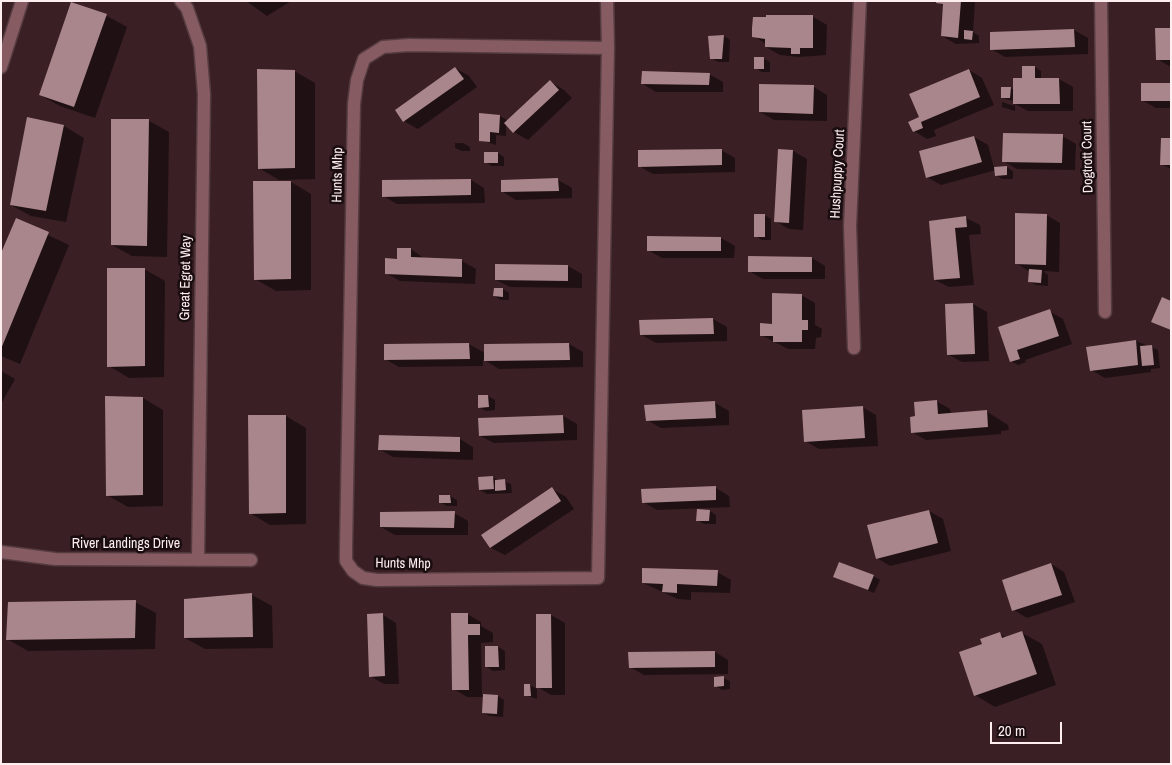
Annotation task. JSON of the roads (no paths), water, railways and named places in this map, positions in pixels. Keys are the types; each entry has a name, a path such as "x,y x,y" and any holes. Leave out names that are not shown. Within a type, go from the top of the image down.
{"street":[{"path":"1,67 22,1"},
{"name":"Great Egret Way","path":"182,1 187,8 200,46 204,94 198,560"},
{"name":"Hunts Mhp","path":"607,1 608,48 598,578 378,580 363,578 353,572 346,562 346,548 354,104 356,80 364,58 383,47 409,45 608,48"},
{"name":"Hushpuppy Court","path":"854,348 850,226 860,1"},
{"name":"Dogtrott Court","path":"1101,1 1105,312"},
{"name":"River Landings Drive","path":"1,552 55,559 251,560"}]}
